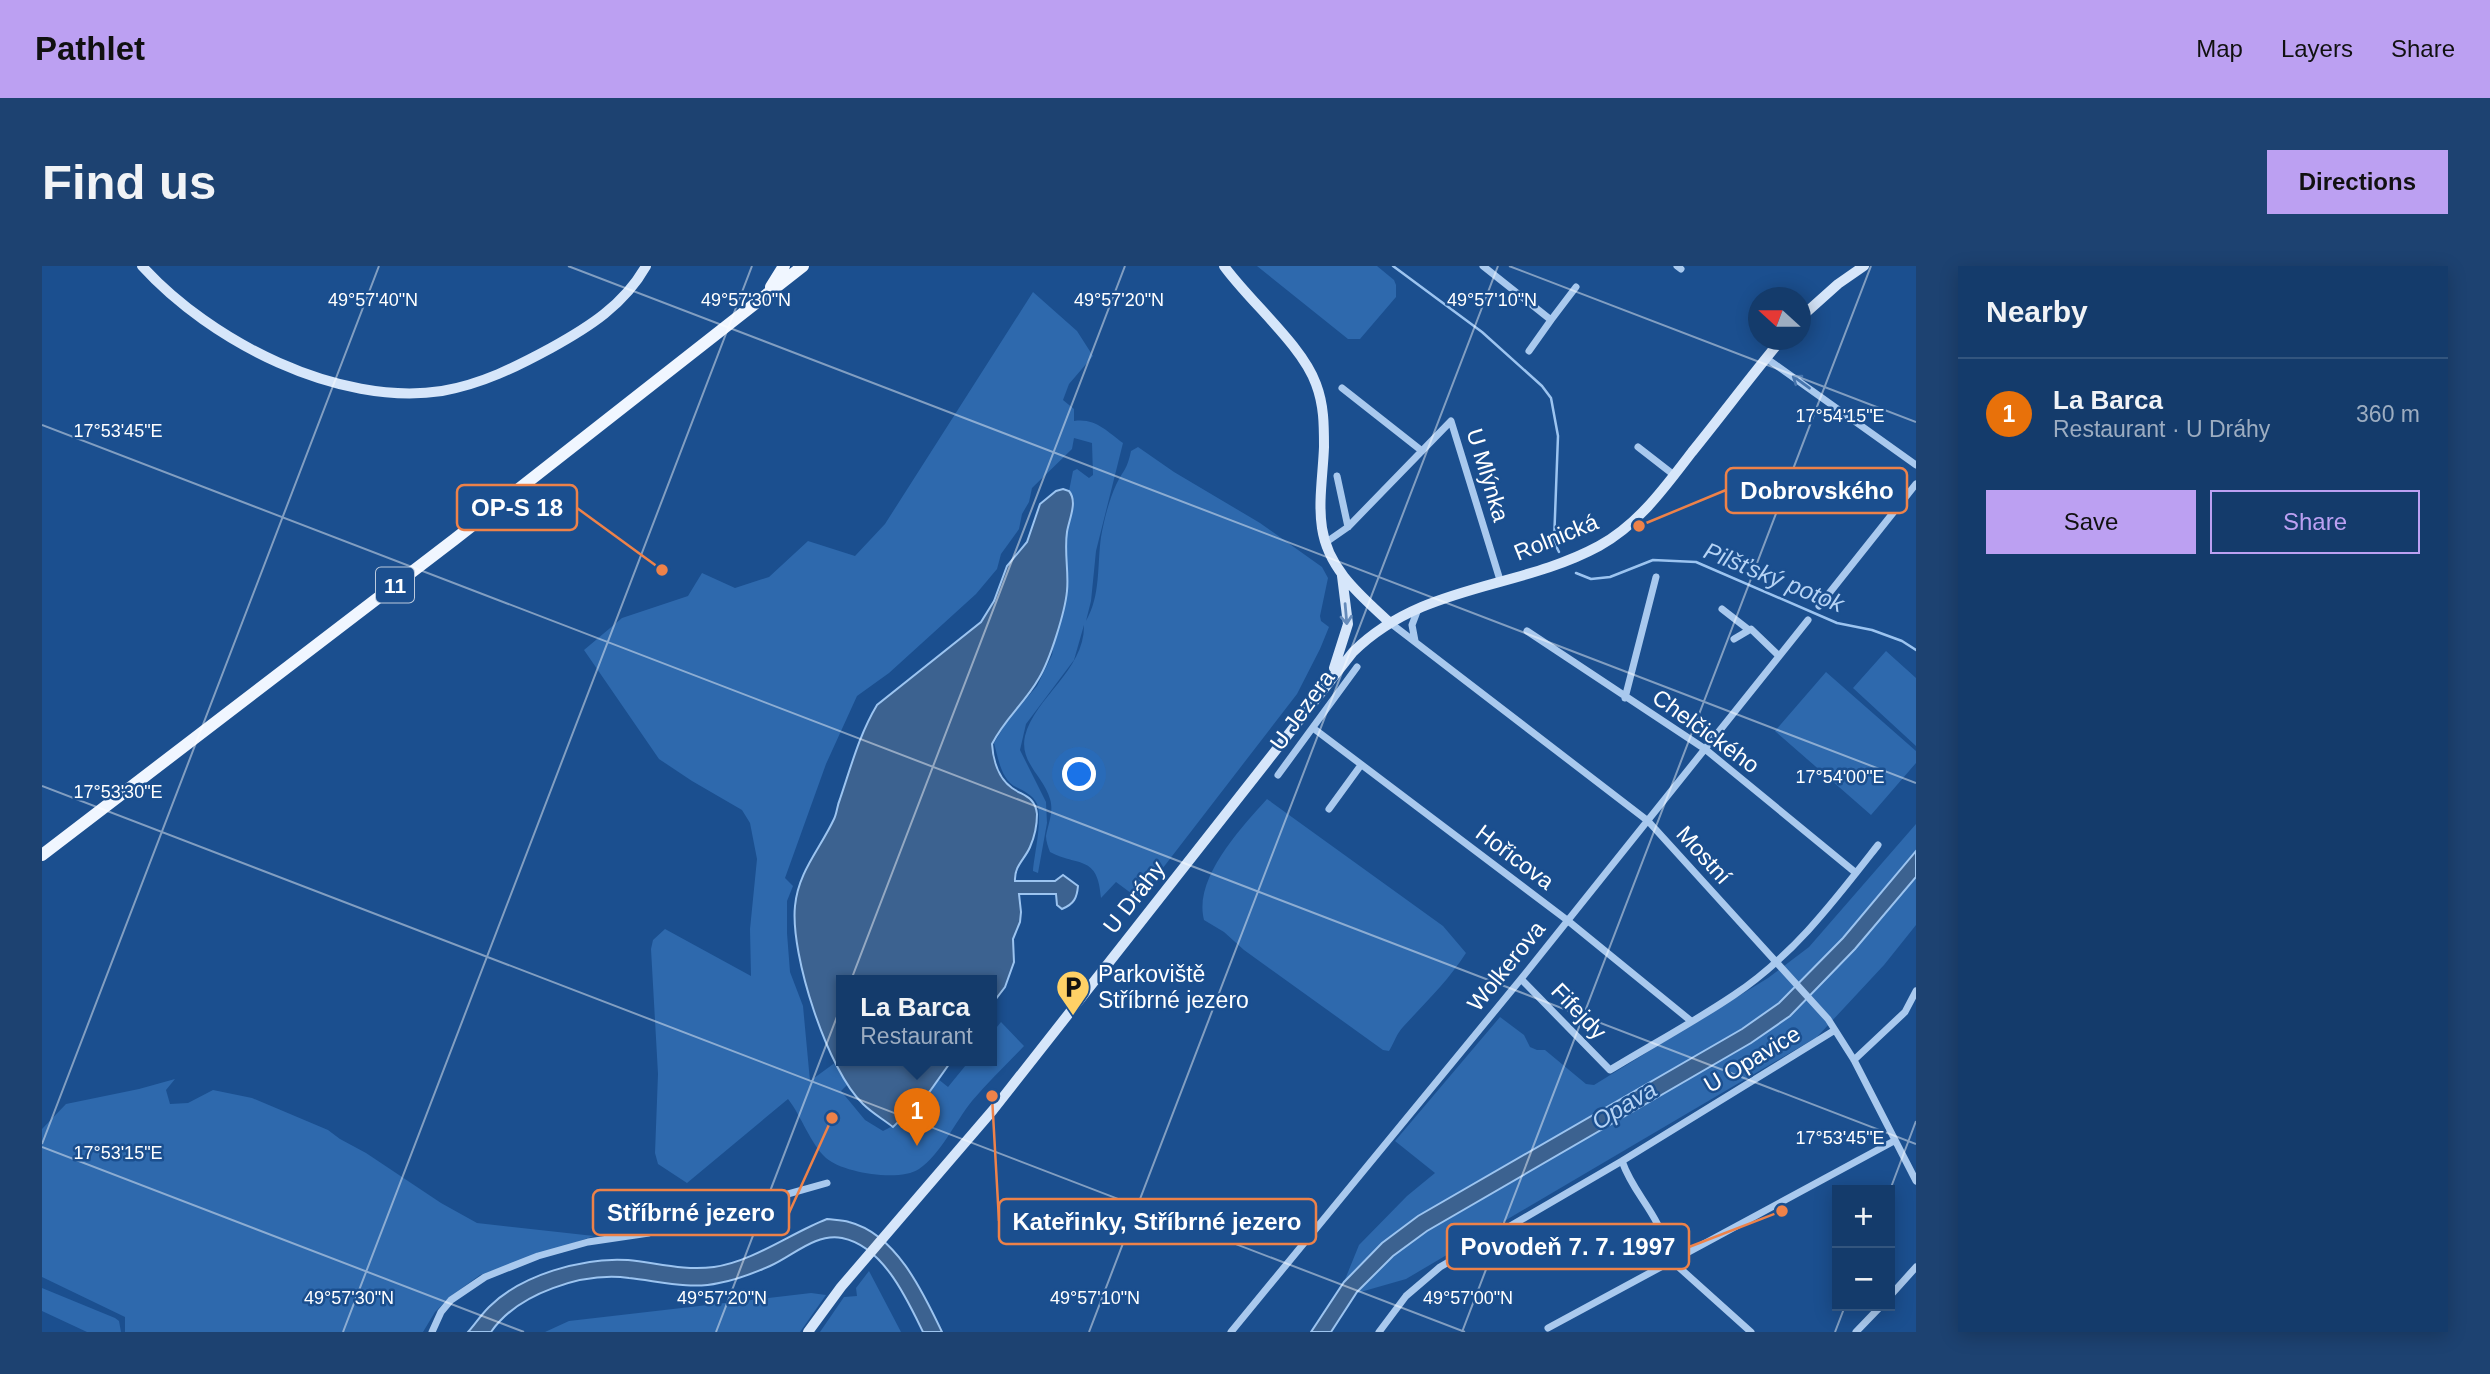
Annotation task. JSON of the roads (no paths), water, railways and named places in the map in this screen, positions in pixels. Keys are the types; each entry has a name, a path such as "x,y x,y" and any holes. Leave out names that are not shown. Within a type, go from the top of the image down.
{"main road":[{"path":"746,313 764,296 784,266"},
{"name":"11","path":"42,855 444,548 803,266"}],"street":[{"path":"142,266 166,291 199,318 269,358 359,388 396,393 440,391 463,386 500,374 527,361 602,317 623,299 646,266"},
{"name":"U Dráhy","path":"808,1332 841,1287 993,1110 1329,680 1366,639 1389,622 1342,576 1325,544 1321,509 1324,420 1315,381 1297,352 1224,266"},
{"path":"1483,266 1551,320"},
{"path":"1811,309 1838,284 1864,266"},
{"path":"1529,351 1576,287"},
{"name":"Rolnická","path":"1389,622 1444,596 1563,562 1602,544 1638,518 1773,350"},
{"path":"1766,358 1916,465"},
{"path":"1325,544 1348,527 1422,451 1342,388"},
{"name":"U Mlýnka","path":"1422,451 1451,421 1500,580"},
{"path":"1638,447 1674,475"},
{"path":"1337,476 1348,527"},
{"path":"1819,606 1916,484"},
{"name":"U Dráhy","path":"1329,680 1348,624 1342,576"},
{"path":"1625,698 1656,577"},
{"path":"1415,642 1412,625 1419,606"},
{"path":"1722,609 1751,629 1779,656"},
{"name":"Wolkerova","path":"1231,1332 1521,979 1808,620"},
{"name":"Mostní","path":"1389,622 1648,821 1828,1019 1854,1060 1916,1181"},
{"path":"1734,639 1749,630"},
{"name":"Chelčického","path":"1527,631 1705,749 1856,873"},
{"name":"U Jezera","path":"1278,775 1357,667"},
{"name":"Hořicova","path":"1313,728 1567,920 1691,1021"},
{"path":"1329,809 1361,765"},
{"path":"1691,1021 1735,995 1776,962 1820,919 1878,845"},
{"name":"Fifejdy","path":"1521,979 1610,1069 1691,1021"},
{"path":"1854,1060 1905,1012 1916,991"},
{"name":"U Opavice","path":"1379,1332 1406,1296 1440,1267 1622,1161 1835,1030"},
{"path":"1548,1328 1894,1141"},
{"path":"1622,1161 1634,1190 1658,1225 1665,1250 1673,1262 1751,1332"},
{"path":"432,1332 441,1312 451,1300 485,1278 538,1256 588,1242 649,1233 827,1183"},
{"path":"1895,1291 1916,1268"},
{"path":"1856,1332 1876,1311"}],"water":[{"path":"1056,491 1069,491 1073,500 1066,539 1066,600 1048,660 1039,678 992,744 995,762 1003,779 1028,797 1036,808 1033,839 1018,867 1015,881 1055,881 1063,875 1078,886 1077,894 1072,903 1062,909 1057,905 1056,894 1019,894 1021,912 1013,939 1014,962 1005,987 997,997 997,975 836,975 836,1064 814,1011 799,953 795,906 800,882 835,817 860,739 877,705 981,622 994,601 1007,566 1027,542 1040,504"},
{"name":"Opava","path":"1916,851 1916,877 1855,949 1790,1016 1751,1043 1427,1231 1393,1256 1357,1292 1331,1332 1311,1332 1344,1282 1382,1243 1418,1216 1742,1029 1779,1003 1843,938"},
{"path":"837,1066 948,1066 930,1091 893,1127 866,1107"},
{"path":"827,1219 846,1221 881,1239 917,1283 942,1332 923,1332 892,1276 870,1251 857,1243 832,1237 804,1246 779,1262 751,1274 708,1285 611,1277 572,1282 534,1296 517,1306 491,1332 468,1332 502,1296 535,1277 554,1270 610,1260 681,1267 714,1267 743,1259"}],"waterway":[{"name":"Pilšťský potok","path":"1393,266 1482,332 1542,386 1551,398 1558,436 1554,542 1559,552"},
{"name":"Pilšťský potok","path":"1576,573 1591,579 1610,577 1653,560 1696,562 1837,623 1872,630 1902,641 1916,650"}],"place":[{"name":"Dobrovského","path":"1639,526"},
{"name":"OP-S 18","path":"662,570"},
{"name":"Parkoviště Stříbrné jezero","path":"1073,1017"},
{"name":"Kateřinky, Stříbrné jezero","path":"992,1096"},
{"name":"Stříbrné jezero","path":"832,1118"},
{"name":"La Barca","path":"917,1146"},
{"name":"Povodeň 7. 7. 1997","path":"1782,1211"}]}
